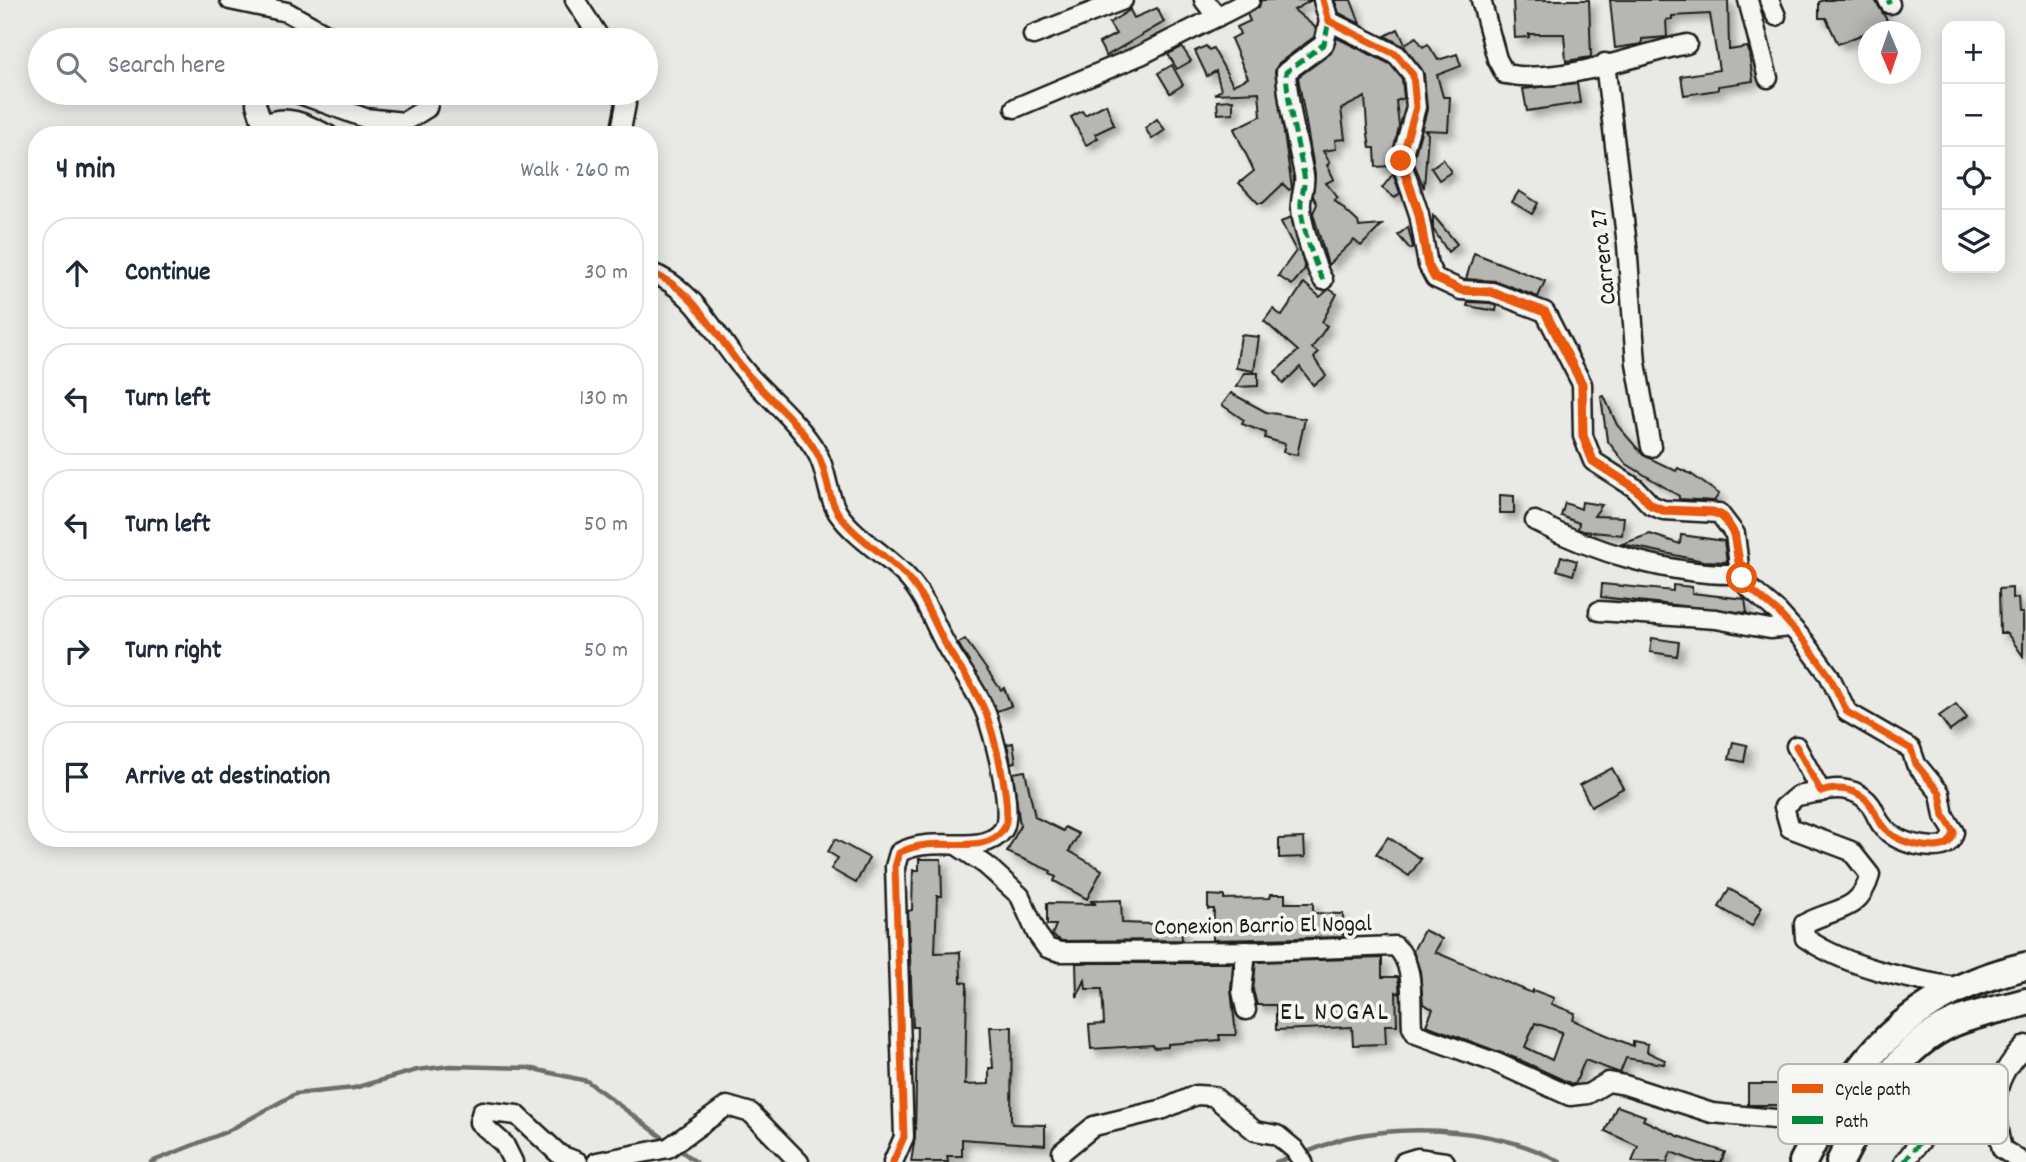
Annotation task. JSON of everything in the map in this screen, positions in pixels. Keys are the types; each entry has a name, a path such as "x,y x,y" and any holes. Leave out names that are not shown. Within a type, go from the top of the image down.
{"highway":[{"path":"1862,1064 1877,1047 1910,1018 1960,988 2026,966"},
{"path":"1897,1064 1913,1047 1955,1022 2026,1002"},
{"path":"1803,1162 1813,1144"},
{"path":"1840,1162 1850,1144"}],"street":[{"path":"230,0 287,12 316,28"},
{"path":"575,0 593,28"},
{"path":"1033,35 1123,0"},
{"path":"1204,0 1217,17"},
{"path":"1015,108 1142,55 1250,0"},
{"path":"1323,0 1329,21 1324,44 1286,72 1294,137 1304,177 1301,207 1311,243 1313,263 1323,280"},
{"path":"1482,0 1497,59 1505,74 1534,77 1567,73 1687,44"},
{"path":"1748,0 1768,78"},
{"path":"1329,21 1397,55 1413,75 1416,107 1401,155 1401,167 1419,214 1428,265 1435,278 1461,290 1492,292 1545,312 1582,384 1583,436 1593,461 1635,488 1651,505 1663,510 1713,512 1724,517 1736,541 1740,574 1747,586 1791,627 1829,675 1847,712 1911,749 1916,764 1940,793 1944,816 1954,832 1952,840 1946,846 1903,843 1881,824 1874,808 1861,795 1833,787 1797,796 1784,807 1790,828 1851,851 1870,875 1865,894 1848,907 1804,924 1805,938 1825,951 1913,980 1960,988"},
{"name":"Carrera 27","path":"1605,63 1627,245 1636,363 1651,447"},
{"path":"256,105 263,126"},
{"path":"330,105 365,118 404,121 428,105"},
{"path":"622,126 626,105"},
{"path":"266,126 269,121 301,121 311,126"},
{"path":"658,276 675,284 722,338 749,376 783,409 817,452 828,493 839,513 921,594 948,649 971,683 986,716 1008,808 1004,828 990,841 958,846 932,842 914,844 899,853 895,867 904,1137 893,1162"},
{"path":"1535,521 1572,540 1617,555 1677,567 1740,574"},
{"path":"1600,611 1716,619 1770,629 1791,627"},
{"path":"1796,746 1821,792"},
{"name":"Conexion Barrio El Nogal","path":"958,846 986,865 1020,896 1037,934 1047,948 1080,953 1395,946 1404,954 1408,967 1412,1027 1416,1034 1497,1063 1570,1096 1588,1094 1608,1082 1712,1113 1778,1119"},
{"path":"1246,951 1242,991 1246,1010"},
{"path":"2008,1066 2026,1045"},
{"path":"1062,1152 1094,1126 1164,1109 1196,1095 1213,1096 1255,1131 1277,1135 1294,1149 1303,1162"},
{"path":"597,1162 609,1162 668,1148 727,1106 751,1113 799,1162"},
{"path":"513,1162 504,1144 479,1122 482,1111 517,1115 560,1155 578,1162"},
{"path":"1904,1162 1919,1144"},
{"path":"2001,1144 2002,1149 2022,1162"},
{"path":"1404,1162 1417,1158 1445,1162"}],"building":[{"path":"1261,0 1312,0 1294,10 1316,28 1314,37 1279,63 1275,72 1292,188 1289,190 1283,184 1263,203 1258,203 1239,183 1254,171 1234,129 1261,116 1259,92 1214,94 1221,90 1216,71 1207,76 1195,51 1206,46 1209,50 1213,48 1233,85 1248,78 1231,39 1240,34 1237,27 1250,21 1247,14 1259,7"},
{"path":"1335,0 1351,0 1360,24 1339,13"},
{"path":"1513,0 1589,0 1591,57 1566,61 1564,34 1529,34 1529,37 1515,38"},
{"path":"1610,0 1728,0 1729,50 1748,47 1753,81 1684,95 1681,76 1719,70 1710,14 1672,16 1672,19 1666,20 1667,37 1642,39 1642,44 1615,48"},
{"path":"1875,0 1887,21 1858,21 1858,36 1838,44 1826,18 1819,18 1819,2"},
{"path":"1157,8 1164,22 1106,56 1099,43 1116,34 1109,23 1130,10 1134,18"},
{"path":"1398,29 1405,44 1416,37 1423,47 1428,44 1438,60 1457,54 1461,66 1437,75 1443,97 1450,97 1448,131 1425,130 1428,134 1424,188 1413,161 1427,110 1424,74 1405,47 1385,36"},
{"path":"1337,38 1390,64 1402,79 1404,98 1396,101 1399,126 1391,166 1376,167 1375,148 1370,148 1365,97 1341,109 1345,139 1335,140 1336,149 1323,151 1330,163 1327,165 1334,179 1326,183 1338,198 1334,200 1358,222 1359,227 1382,225 1361,246 1354,240 1328,265 1313,213 1317,204 1313,196 1315,174 1298,77 1331,53"},
{"path":"1182,47 1191,61 1177,69 1168,54"},
{"path":"1172,65 1183,85 1170,93 1158,73"},
{"path":"1577,83 1580,103 1527,111 1523,89"},
{"path":"1233,100 1233,113 1218,114 1217,101"},
{"path":"1106,104 1114,125 1095,134 1098,138 1086,145 1071,117 1082,111 1085,115"},
{"path":"1157,119 1165,130 1152,139 1145,128"},
{"path":"1443,159 1451,172 1439,180 1431,168"},
{"path":"1393,174 1400,193 1395,198 1382,188"},
{"path":"1519,191 1538,203 1532,214 1512,202"},
{"path":"1433,215 1457,244 1448,252 1433,229"},
{"path":"1291,217 1305,269 1292,285 1278,276 1296,251 1281,222"},
{"path":"1408,227 1413,247 1410,249 1398,235"},
{"path":"1474,253 1545,281 1538,297 1496,281 1466,279"},
{"path":"1304,283 1320,297 1329,289 1337,294 1322,322 1327,326 1312,348 1318,353 1314,358 1326,376 1313,385 1300,367 1283,384 1275,372 1298,351 1264,321 1273,309 1282,316"},
{"path":"1468,302 1490,303 1497,306 1496,311 1467,306"},
{"path":"1241,335 1259,337 1254,371 1236,368"},
{"path":"1245,373 1258,373 1258,386 1236,387"},
{"path":"1231,393 1266,412 1305,419 1297,455 1283,452 1285,444 1265,438 1266,433 1242,424 1244,420 1222,405"},
{"path":"1604,396 1617,425 1643,455 1676,471 1678,468 1691,474 1719,494 1714,501 1679,499 1679,496 1625,463 1607,440 1601,397"},
{"path":"1500,495 1514,496 1514,513 1500,513"},
{"path":"1582,502 1602,505 1594,516 1624,517 1622,535 1583,531 1578,529 1579,523 1561,516 1565,503 1581,509"},
{"path":"1650,534 1680,544 1681,535 1724,541 1727,562 1703,561 1622,544"},
{"path":"1561,556 1577,561 1573,575 1557,570"},
{"path":"1602,584 1673,591 1673,585 1692,587 1692,593 1745,599 1747,613 1601,597"},
{"path":"2012,588 2012,599 2018,598 2019,613 2023,613 2023,656 2007,633 2000,633 1999,589"},
{"path":"1652,638 1679,642 1677,656 1650,652"},
{"path":"965,639 1001,690 1004,688 1011,706 997,711 958,643"},
{"path":"1956,704 1967,718 1950,731 1939,716"},
{"path":"1733,742 1747,745 1744,762 1729,759"},
{"path":"1013,743 1016,762 1011,763 1007,744"},
{"path":"1612,768 1623,788 1591,806 1580,785"},
{"path":"1025,771 1035,817 1063,831 1065,827 1079,834 1069,851 1102,870 1087,899 1054,881 1056,877 1050,874 1051,871 1007,852 1020,826 1013,773"},
{"path":"1388,837 1421,859 1409,876 1376,854"},
{"path":"1304,838 1305,857 1279,858 1279,839"},
{"path":"835,839 869,858 856,883 831,869 838,858 828,852"},
{"path":"919,859 941,859 942,896 937,896 935,953 960,952 961,982 967,983 965,1085 989,1084 989,1068 993,1068 990,1027 1012,1027 1012,1124 1045,1125 1045,1145 962,1139 962,1156 947,1156 948,1162 911,1162 915,1137 917,1027 913,1027 908,911 912,910 913,870 919,870"},
{"path":"1729,889 1762,907 1752,926 1719,907"},
{"path":"1271,894 1285,894 1285,903 1313,903 1313,913 1343,914 1343,937 1213,940 1214,909 1208,909 1208,895 1224,896 1224,899 1270,898"},
{"path":"1121,900 1122,923 1181,925 1182,940 1062,941 1052,935 1056,925 1047,925 1047,903 1096,904 1090,901"},
{"path":"1424,930 1442,939 1435,952 1532,993 1533,990 1554,998 1551,1004 1575,1013 1573,1020 1633,1046 1633,1041 1648,1044 1647,1052 1665,1060 1664,1064 1626,1058 1620,1073 1585,1060 1575,1084 1572,1084 1518,1059 1426,1025 1433,1009 1423,1004 1420,971 1413,951","holes":["1535,1023 1562,1032 1552,1060 1525,1047"]},
{"path":"1382,958 1382,977 1398,977 1400,994 1396,992 1397,1025 1385,1025 1386,1044 1353,1045 1352,1027 1276,1030 1276,1005 1257,1005 1253,990 1256,962"},
{"path":"1076,963 1233,963 1231,990 1236,1035 1219,1035 1220,1040 1168,1044 1168,1047 1154,1048 1153,1045 1091,1049 1089,1025 1104,1024 1102,989 1086,989 1085,980 1077,997"},
{"path":"1748,1084 1778,1084 1778,1105 1748,1105"},
{"path":"1617,1106 1645,1116 1643,1120 1678,1136 1725,1152 1721,1162 1697,1162 1671,1152 1667,1162 1632,1162 1638,1146 1605,1131"}],"waterway":[{"path":"151,1162 226,1132 295,1094 354,1088 417,1070 450,1066 529,1068 587,1081 670,1143"},
{"path":"1304,1153 1350,1137 1429,1130 1512,1142 1560,1162"},
{"path":"677,1148 696,1162"},
{"path":"1276,1162 1292,1157"}],"marked path":[{"path":"1888,0 1890,4"},
{"path":"1323,280 1309,245 1302,214 1304,175 1286,72 1324,44 1329,21"},
{"path":"1904,1162 1919,1144"}],"cycle path":[{"path":"1323,0 1329,21 1397,55 1413,75 1416,107 1401,161 1419,214 1428,265 1435,278 1461,290 1492,292 1545,312 1582,384 1583,436 1593,461 1635,488 1651,505 1663,510 1719,513 1735,534 1740,574 1747,586 1778,612 1805,642 1829,675 1847,712 1911,749 1916,764 1940,793 1944,816 1954,832 1951,839 1945,845 1934,847 1912,844 1892,835 1863,797 1842,789 1821,792 1796,746"},
{"path":"658,276 681,290 694,303 739,364 810,442 821,460 838,513 854,531 900,570 920,594 947,647 979,698 994,740 1007,808 1003,830 983,843 912,847 899,853 895,867 904,1137 893,1162"}],"district":[{"name":"EL NOGAL","path":"1335,1010"}],"route":[{"path":"1401,161 1419,214 1428,265 1435,278 1461,290 1492,292 1545,312 1582,384 1585,398 1583,436 1593,461 1606,472 1635,488 1651,505 1663,510 1691,514 1719,513 1734,534 1742,578"}]}
